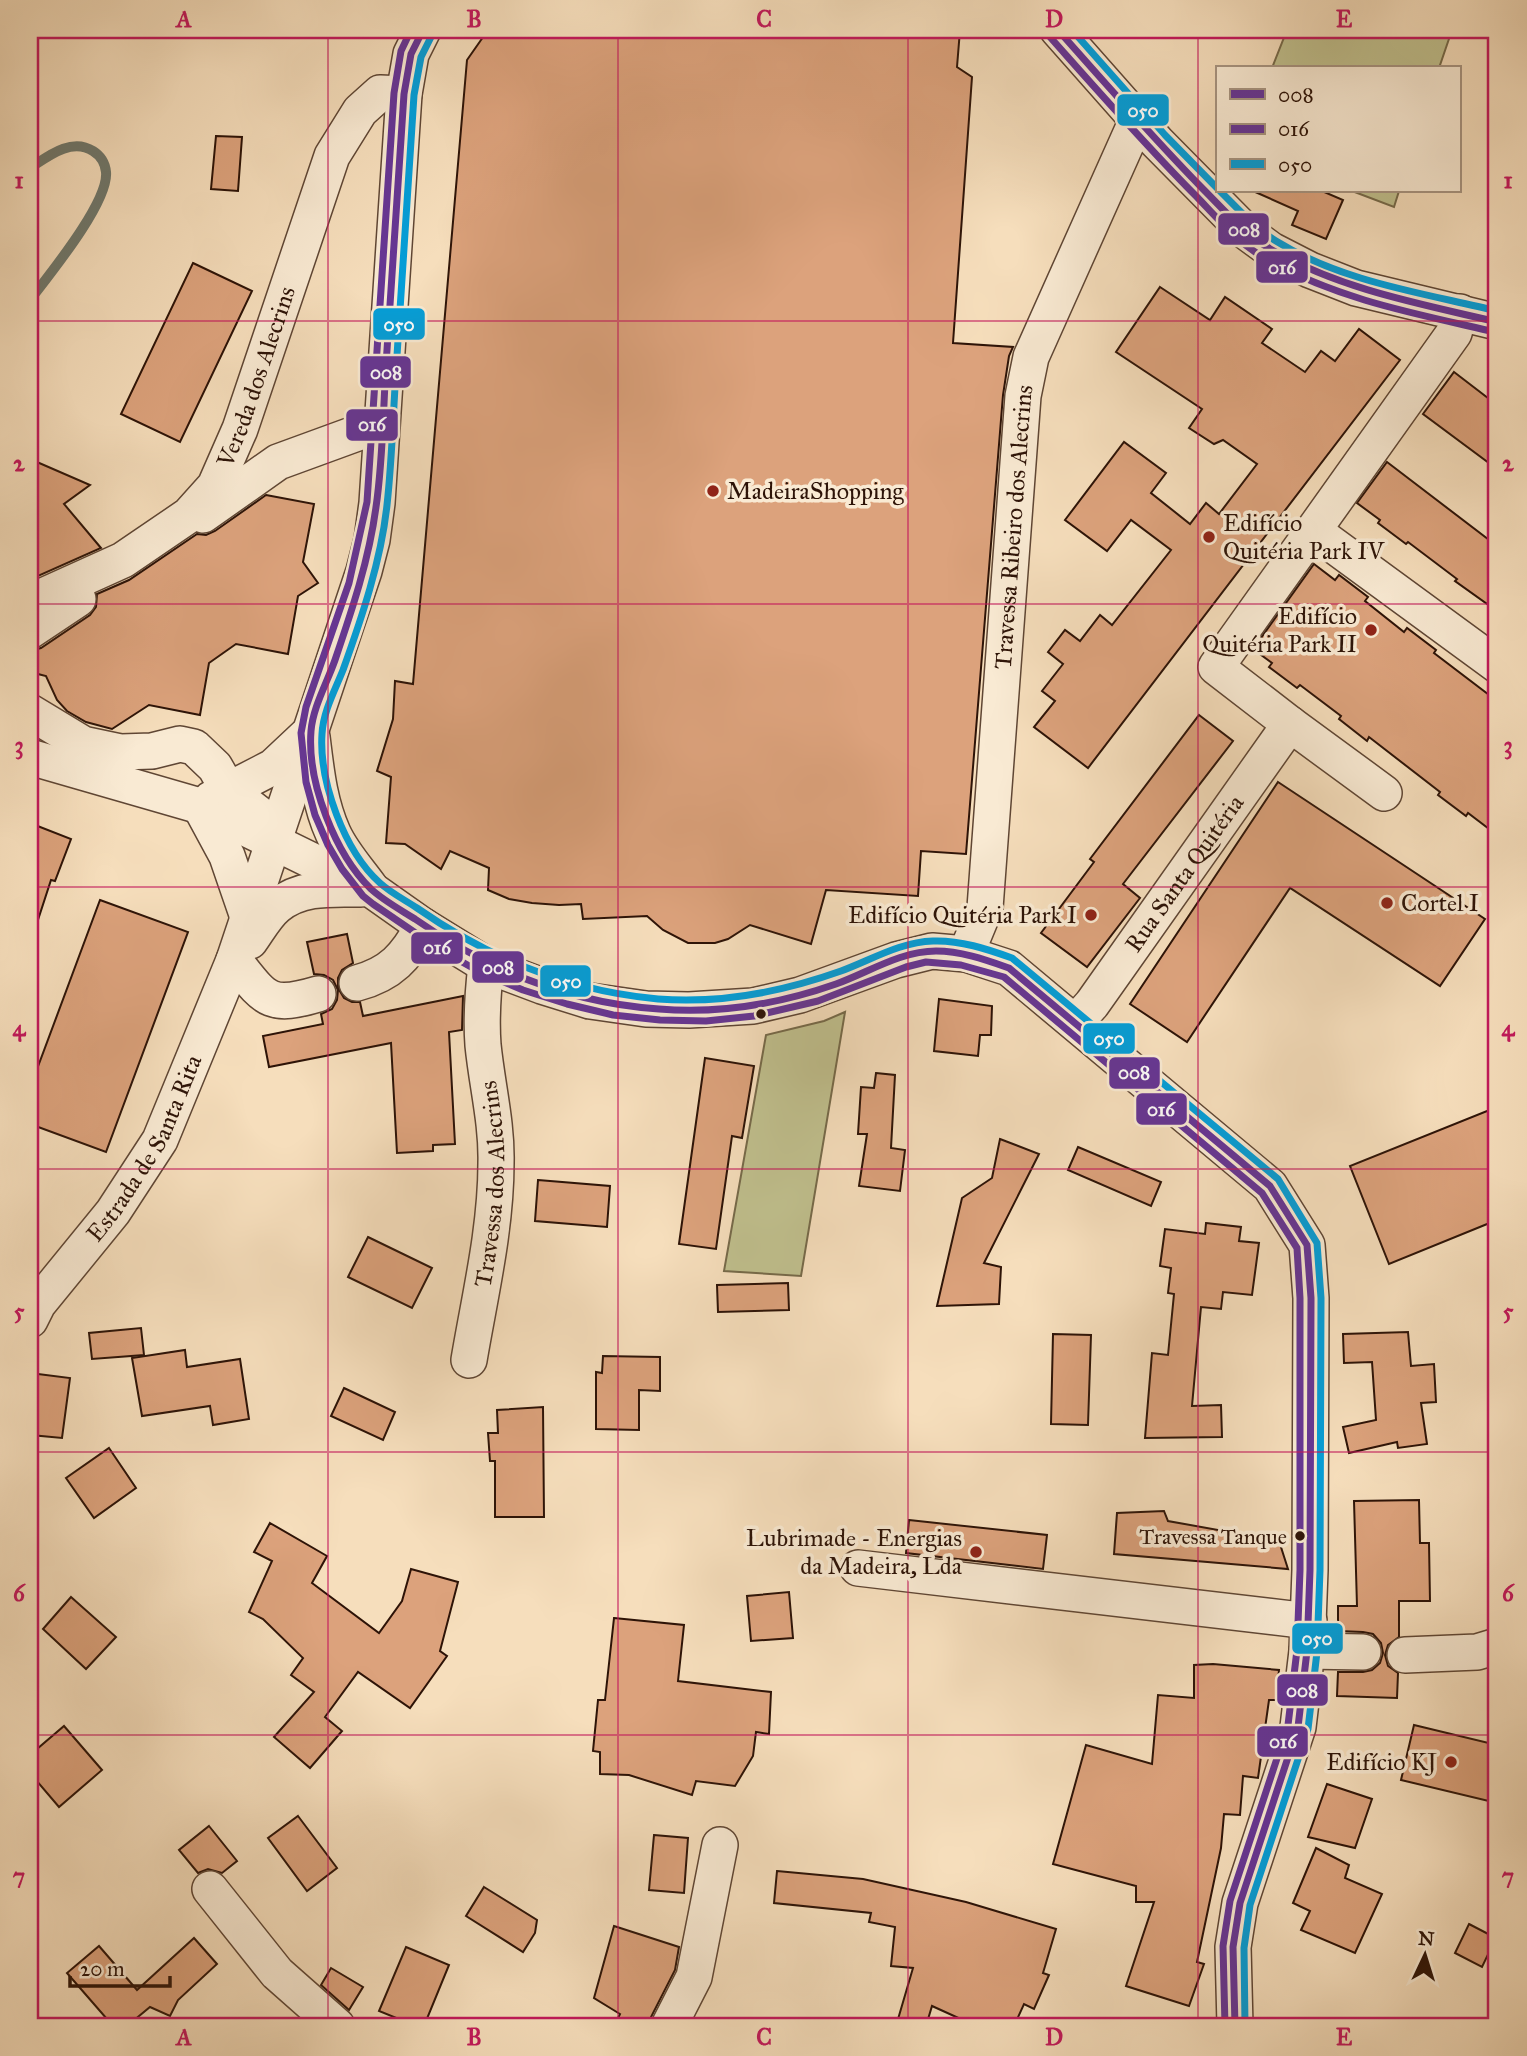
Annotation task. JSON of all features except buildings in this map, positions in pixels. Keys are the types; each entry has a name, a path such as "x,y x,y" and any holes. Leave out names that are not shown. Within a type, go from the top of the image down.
{"street":[{"name":"Estrada de Santa Rita","path":"30,1320 38,1304 113,1212 160,1140 249,920 272,842 348,620 372,540 404,93 411,54 423,30"},
{"path":"1058,30 1137,120 1245,231 1271,250 1310,270 1356,288 1497,322"},
{"name":"Vereda dos Alecrins","path":"30,602 123,560 189,515 215,486 240,429 332,156 360,111 380,93 404,93"},
{"name":"Travessa Ribeiro dos Alecrins","path":"966,954 985,908 1023,396 1028,370 1031,357 1137,120"},
{"path":"1384,793 1216,667 1454,333 1460,313"},
{"path":"30,631 155,550 278,462 382,424"},
{"path":"1314,531 1497,665"},
{"path":"30,712 83,744 121,752 152,751 180,744 194,747 215,767 214,798 227,856 249,920"},
{"name":"Rua Santa Quitéria","path":"1076,1022 1092,1004 1290,724"},
{"path":"214,798 273,767 311,731"},
{"path":"311,731 320,798 333,832 345,854 372,890"},
{"path":"30,757 214,798 272,842 372,890 486,965 590,1001 646,1009 697,1010 753,1006 800,995 896,960 932,951 966,954 1009,968 1278,1177 1307,1245 1311,1298 1308,1636 1298,1727 1240,1903 1233,1947 1235,2026"},
{"name":"Estrada de Santa Rita","path":"234,960 276,906 296,894 321,889 372,890"},
{"path":"356,983 375,979 391,969 412,946 423,926"},
{"path":"234,960 254,986 271,1000 291,1002 317,994"},
{"name":"Travessa dos Alecrins","path":"469,1360 492,1227 496,1165 495,1133 483,1044 482,1003 486,965"},
{"path":"858,1568 1308,1636 1363,1652"},
{"path":"1405,1655 1477,1652 1497,1646"},
{"path":"669,2026 694,1977 720,1845"},
{"path":"210,1889 277,1973 337,2026"}],"green space":[{"path":"1287,30 1452,30 1440,66 1273,66"},
{"path":"1355,192 1399,192 1394,207"},
{"path":"845,1012 801,1276 724,1271 766,1035 824,1021"}],"waterway":[{"path":"30,168 60,150 76,146 85,147 98,155 104,162 106,172 98,201 88,219 30,300"}],"transit line":[{"name":"016","path":"411,30 401,51 394,93 367,502 349,583 306,707 301,733 306,782 315,815 342,869 363,896 439,949 480,972 523,990 613,1015 706,1021 754,1016 818,1001 926,962 961,965 1004,977 1262,1193 1297,1248 1300,1298 1300,1570 1297,1650 1288,1725 1230,1901 1223,1946 1225,2026"},
{"name":"008","path":"423,30 411,54 404,94 381,454 373,527 354,604 312,722 311,751 314,772 326,816 346,857 358,874 371,889 387,901 471,954 531,981 593,1000 626,1006 682,1010 749,1006 815,991 898,958 923,952 964,954 1009,968 1270,1186 1307,1245 1311,1298 1307,1651 1298,1727 1240,1903 1233,1947 1235,2026"},
{"name":"008","path":"1058,30 1183,169 1236,222 1264,245 1300,265 1355,286 1497,322"},
{"name":"050","path":"1072,30 1165,135 1216,187"},
{"name":"050","path":"432,35 421,57 414,95 390,471 384,526 364,609 327,709 322,734 325,773 336,814 355,853 380,883 393,893 473,943 502,957 532,970 593,989 682,1000 751,995 841,971 897,948 933,941 983,948 1012,958 1278,1179 1317,1243 1321,1298 1317,1652 1308,1729 1250,1905 1244,1948 1245,2026"},
{"name":"016","path":"1050,37 1178,178 1230,232 1258,254 1295,274 1350,296 1495,332"},
{"name":"050","path":"1221,192 1268,236 1328,267 1384,285 1497,311"}],"place":[{"name":"MadeiraShopping","path":"713,491"},
{"name":"Edifício Quitéria Park IV","path":"1209,537"},
{"name":"Edifício Quitéria Park II","path":"1371,630"},
{"name":"Cortel I","path":"1387,903"},
{"name":"Edifício Quitéria Park I","path":"1091,915"},
{"name":"Travessa Tanque","path":"1300,1536"},
{"name":"Lubrimade - Energias da Madeira, Lda","path":"976,1552"},
{"name":"Edifício KJ","path":"1451,1762"}]}
